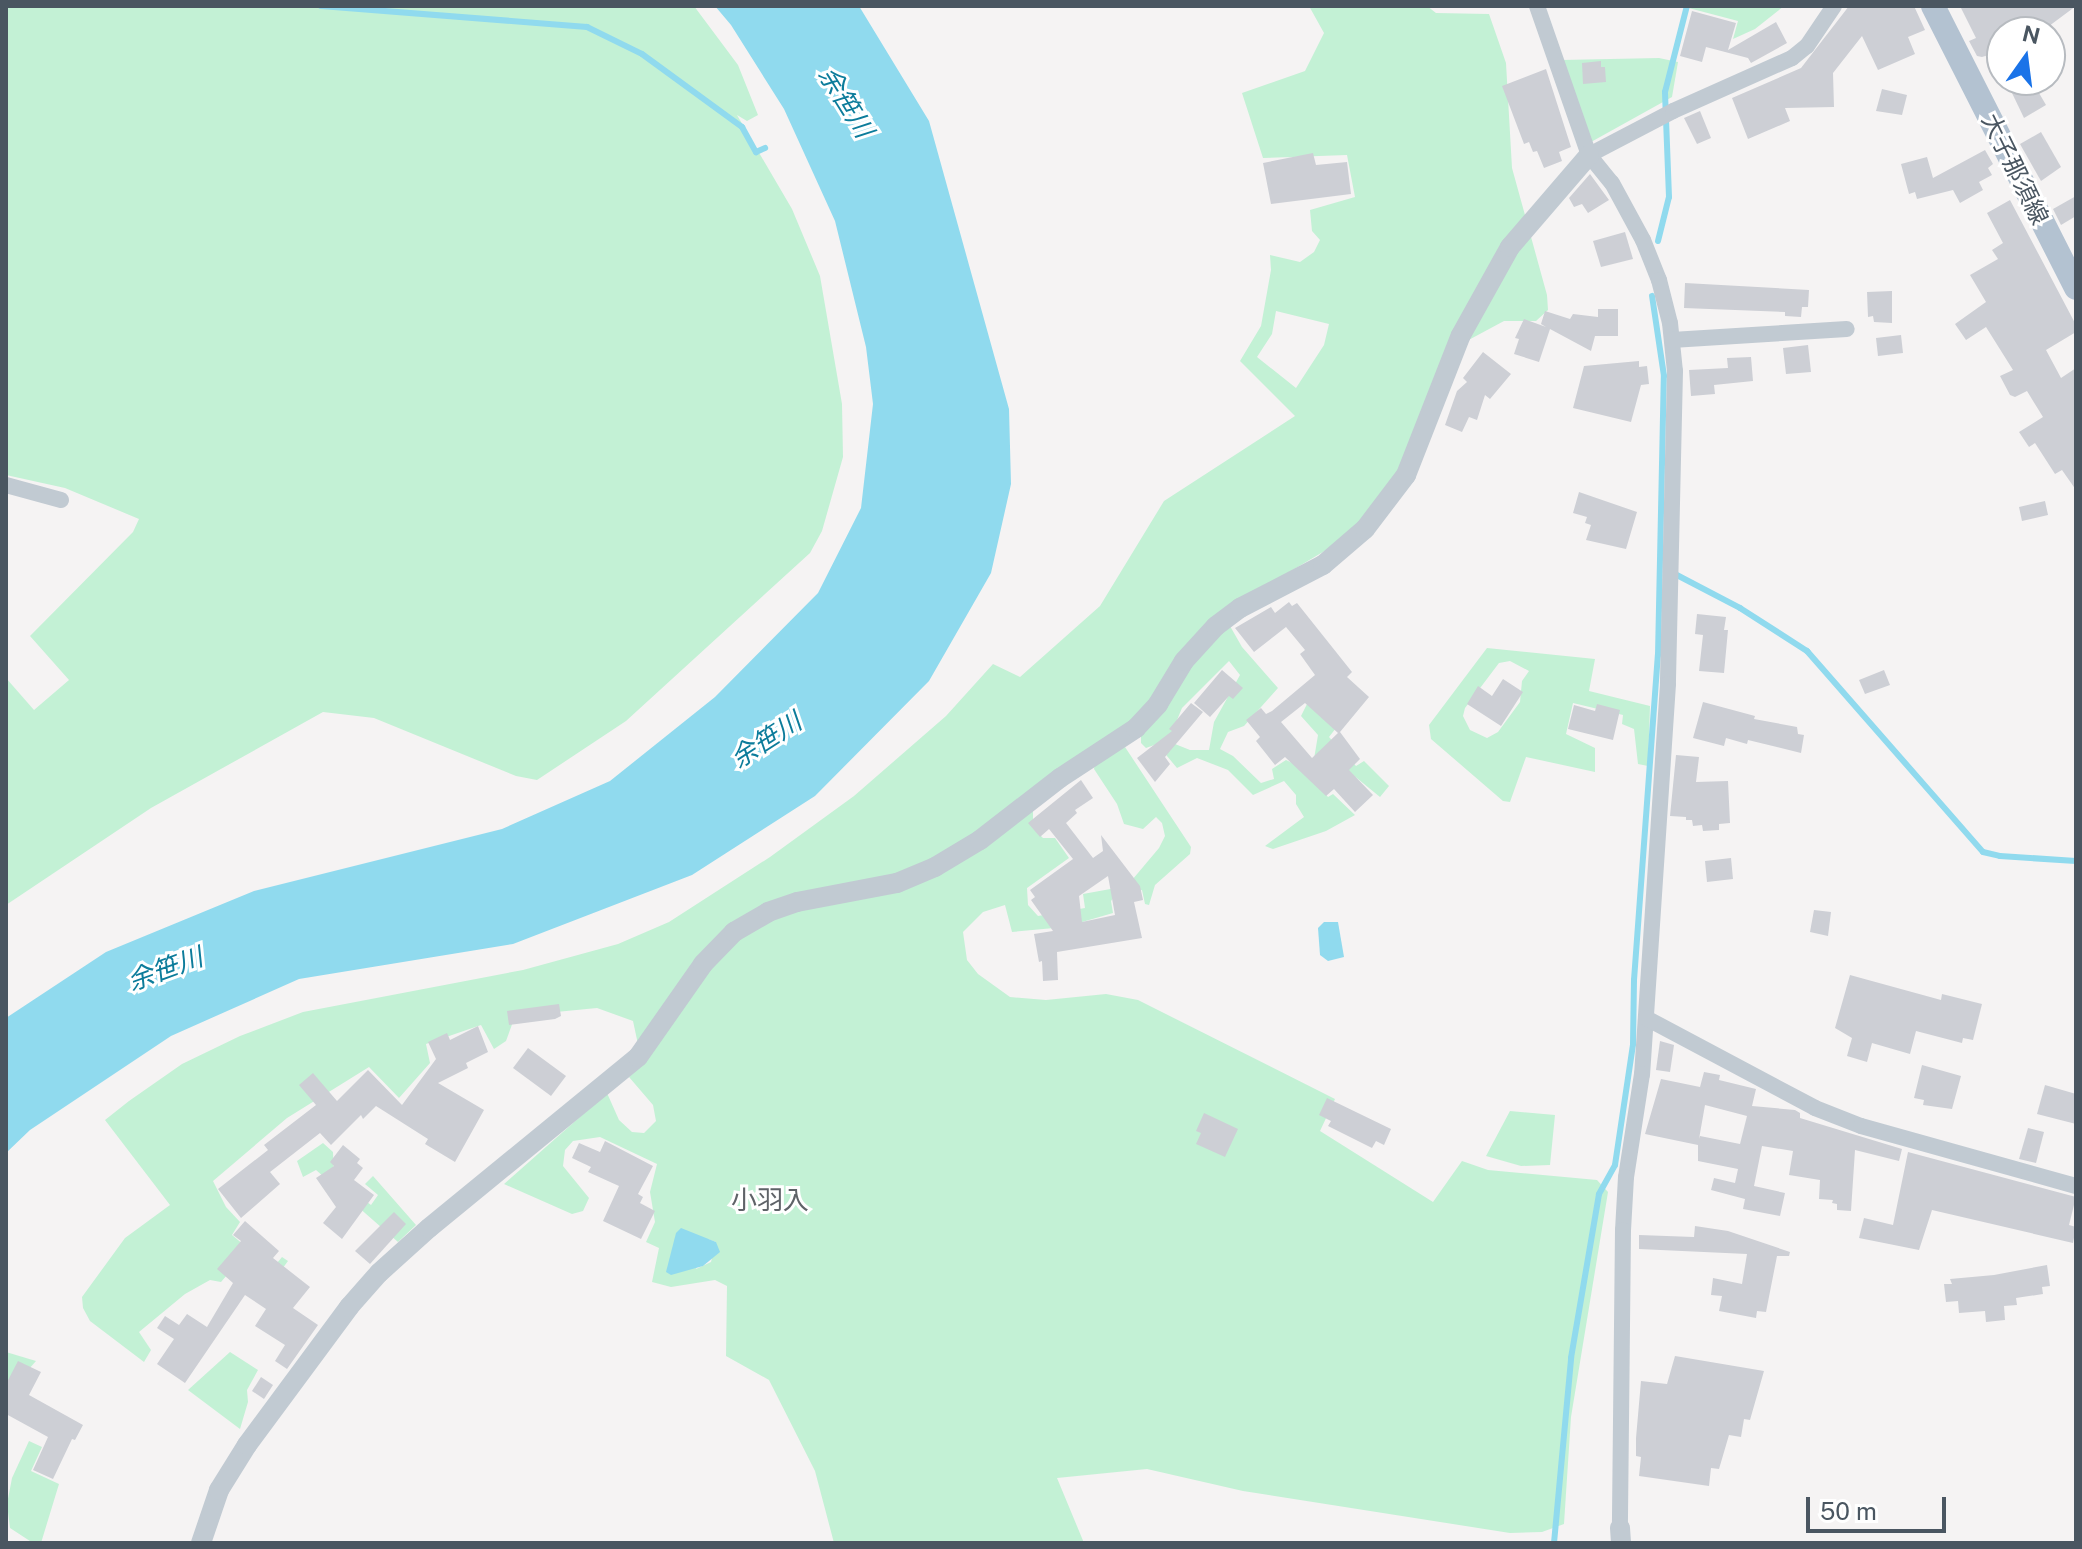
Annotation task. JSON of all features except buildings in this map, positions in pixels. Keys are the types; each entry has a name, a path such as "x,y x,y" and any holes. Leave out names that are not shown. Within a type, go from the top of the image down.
{"main road":[{"name":"大子那須線","path":"1933,6 2030,204 2076,288"}],"street":[{"path":"1537,6 1589,155 1612,183 1643,240 1659,280 1672,340 1675,371 1668,684 1642,1074 1625,1190 1620,1536"},
{"path":"201,1543 219,1490 247,1445 349,1307 379,1273 429,1228 638,1057 703,964 734,932 768,912 797,902 897,883 935,867 980,840 1060,778 1136,728 1158,704 1184,661 1216,626 1240,608 1323,565 1365,529 1406,475 1461,335 1510,247 1589,155 1673,111 1792,58 1807,46 1834,6"},
{"path":"1672,340 1847,329"},
{"path":"6,485 61,500"},
{"path":"1646,1018 1815,1108 1861,1126 2076,1186"}],"green space":[{"path":"6,6 694,6 738,65 758,115 747,121 737,115 792,209 820,276 842,404 843,457 822,531 810,553 626,721 537,780 516,776 374,718 323,712 151,808 6,905 6,678 34,710 69,680 30,636 133,532 139,519 65,488 6,475"},
{"path":"1309,6 1427,6 1436,13 1489,14 1506,63 1512,168 1547,295 1548,310 1536,321 1504,321 1463,343 1404,465 1348,537 1222,612 1242,647 1278,688 1244,726 1228,732 1220,749 1233,756 1261,783 1274,779 1272,769 1286,760 1305,769 1314,759 1318,735 1301,716 1307,704 1336,728 1329,737 1356,766 1364,761 1389,786 1380,797 1347,770 1313,779 1328,797 1333,794 1355,815 1326,831 1273,849 1265,846 1304,817 1296,804 1296,795 1284,781 1253,795 1228,770 1197,758 1177,768 1157,744 1146,748 1141,743 1141,734 1033,793 1033,828 1043,838 1055,838 1069,858 1027,888 1028,905 1038,916 1085,908 1083,894 1127,886 1159,848 1165,836 1162,823 1156,817 1143,829 1124,824 1117,804 1094,769 1095,763 1125,747 1191,847 1190,854 1155,885 1149,905 1145,904 1142,890 1114,897 1111,901 1113,913 1065,927 1012,932 1005,905 983,912 963,932 967,960 978,974 1010,997 1046,1000 1106,994 1138,1000 1335,1099 1320,1131 1433,1202 1462,1161 1488,1170 1597,1180 1608,1192 1571,1417 1564,1524 1542,1532 1510,1533 1243,1491 1147,1469 1057,1478 1084,1543 834,1543 815,1471 769,1380 726,1356 727,1286 715,1280 671,1287 652,1282 659,1248 646,1242 655,1222 650,1192 657,1164 600,1137 573,1141 565,1150 563,1166 589,1198 583,1211 572,1214 504,1184 607,1093 619,1120 632,1132 644,1133 656,1121 653,1105 629,1077 642,1063 633,1021 597,1008 515,1016 506,1041 494,1049 481,1025 426,1044 430,1063 399,1098 369,1067 287,1118 213,1181 226,1207 240,1222 232,1235 250,1250 277,1263 282,1257 288,1261 274,1280 244,1255 221,1282 210,1280 185,1294 139,1332 151,1350 144,1362 90,1321 83,1308 82,1297 125,1238 170,1205 105,1120 129,1101 182,1064 240,1036 303,1012 523,970 618,944 669,922 770,857 854,796 946,716 993,664 1020,677 1100,606 1164,501 1295,416 1240,361 1261,326 1271,270 1270,255 1300,262 1314,252 1320,240 1312,231 1310,210 1355,197 1347,155 1263,158 1242,93 1305,71 1324,33","holes":["1276,311 1329,324 1324,345 1296,388 1257,357 1272,334","1229,661 1240,675 1214,722 1209,750 1190,750 1175,744 1172,732 1182,708","708,1239 716,1242 711,1262 696,1269"]},
{"path":"1681,6 1784,6 1755,29 1733,39 1738,21"},
{"path":"1659,58 1678,62 1672,97 1591,142 1561,60"},
{"path":"1487,648 1595,659 1589,691 1650,706 1648,766 1638,764 1634,729 1622,724 1623,715 1573,703 1566,734 1595,748 1595,772 1526,757 1510,802 1503,801 1431,739 1429,725","holes":["1510,661 1529,671 1522,681 1520,702 1498,732 1487,738 1470,730 1463,716 1465,708 1499,663"]},
{"path":"1510,1111 1555,1115 1550,1165 1521,1166 1486,1156"},
{"path":"323,1143 333,1152 334,1177 371,1205 378,1195 365,1184 373,1176 416,1225 398,1242 316,1170 303,1177 297,1161"},
{"path":"6,1352 36,1361 6,1395"},
{"path":"230,1352 258,1370 247,1390 248,1402 240,1429 188,1390"},
{"path":"29,1441 42,1447 31,1471 59,1484 41,1543 33,1543 10,1528 7,1504 12,1478"}],"water":[{"name":"余笹川","path":"715,6 859,6 929,121 1009,409 1011,484 991,573 929,681 815,796 692,875 513,944 299,979 171,1036 30,1130 6,1153 6,1018 106,952 254,891 502,829 610,781 715,697 818,593 861,508 873,404 866,347 835,221 784,109 731,25"},
{"path":"1324,922 1338,922 1344,957 1328,961 1320,955 1318,928"},
{"path":"681,1228 716,1242 720,1252 703,1266 671,1275 666,1272 676,1233"}],"waterway":[{"path":"321,6 587,27 642,54 742,127 756,152 765,148"},
{"path":"1658,241 1669,197 1665,92 1687,6"},
{"path":"1554,1543 1571,1358 1599,1194 1615,1165 1633,1044 1634,980 1658,655 1664,376 1652,296"},
{"path":"1673,573 1740,608 1807,651 1983,852 2076,861"}],"district":[{"name":"小羽入","path":"770,1200"}]}
